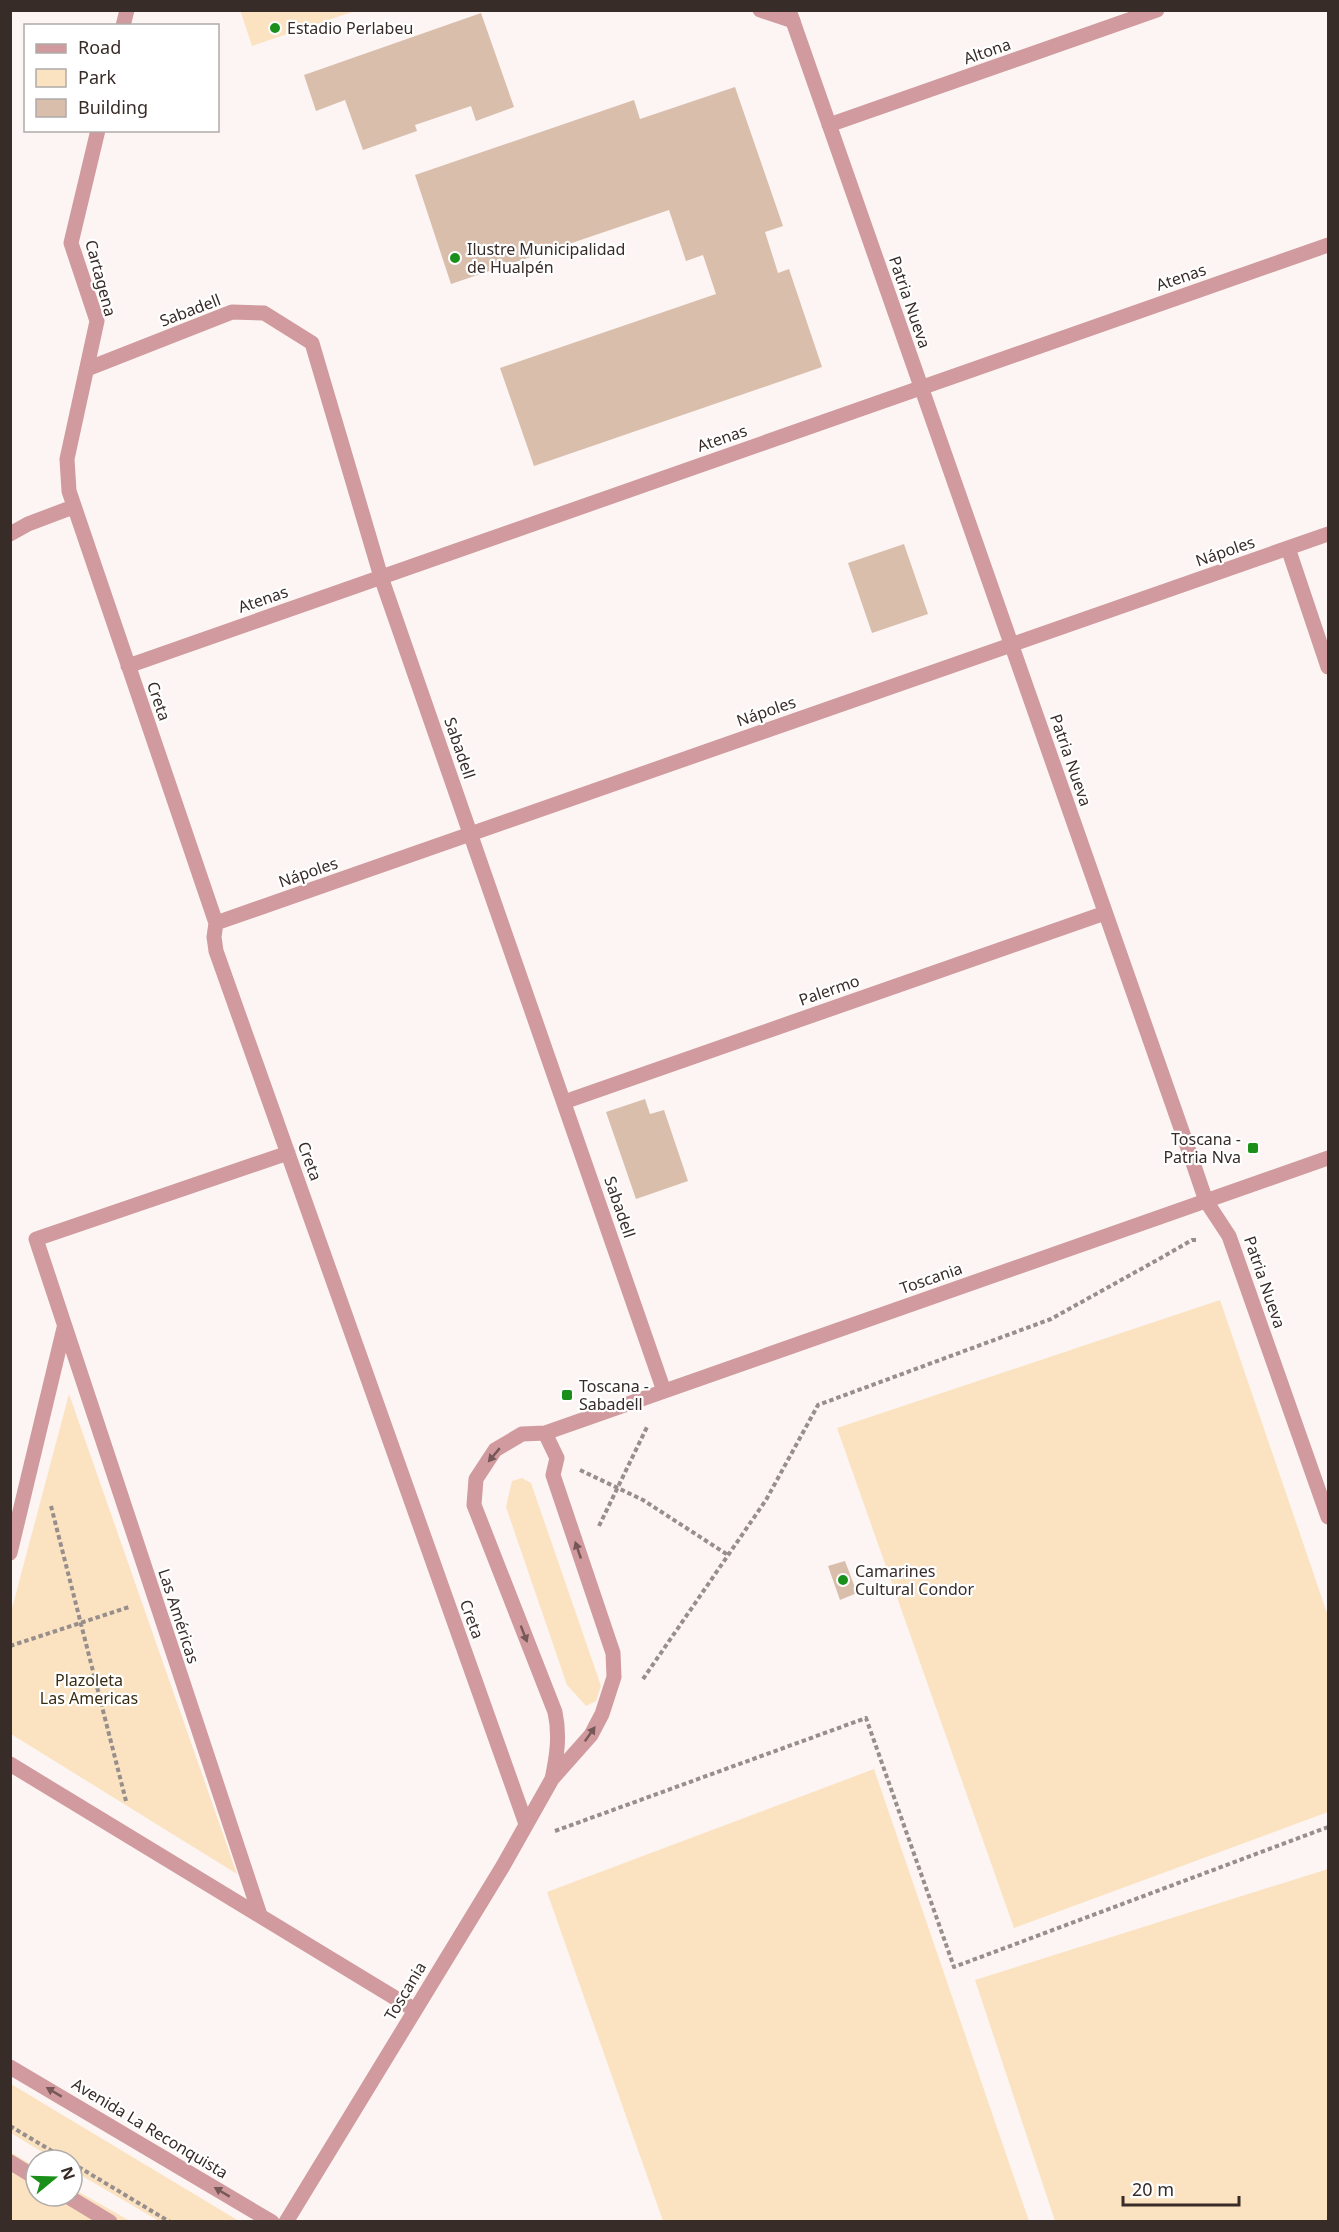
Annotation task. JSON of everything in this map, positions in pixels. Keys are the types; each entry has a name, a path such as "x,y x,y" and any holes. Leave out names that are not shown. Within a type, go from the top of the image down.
{"street":[{"path":"760,10 791,16"},
{"name":"Altona","path":"829,125 1157,10"},
{"name":"Patria Nueva","path":"791,16 1206,1201 1229,1236 1329,1517"},
{"name":"Cartagena","path":"73,507 67,474 67,459 97,321 71,243 98,132"},
{"name":"Atenas","path":"128,666 1329,245"},
{"name":"Sabadell","path":"87,369 232,312 264,313 312,343 381,577 664,1391"},
{"path":"10,534 28,524 73,507"},
{"name":"Creta","path":"73,507 216,923 214,937 216,951 526,1824"},
{"name":"Nápoles","path":"216,923 1329,534"},
{"path":"1288,548 1329,667"},
{"name":"Palermo","path":"564,1102 1105,913"},
{"name":"Las Américas","path":"260,1916 36,1239 288,1153"},
{"name":"Toscania","path":"552,1779 557,1756 558,1729 555,1712 474,1504 476,1479 495,1450 522,1434 545,1433 1329,1158"},
{"path":"10,1553 64,1327"},
{"name":"Toscania","path":"286,2222 552,1779 591,1735 602,1714 614,1677 613,1653 553,1475 557,1458 545,1433"},
{"path":"10,1764 415,2010"},
{"name":"Avenida La Reconquista","path":"10,2067 272,2222"},
{"path":"10,2163 24,2171"},
{"path":"84,2206 110,2222"}],"path":[{"path":"642,1680 765,1500 818,1405 1051,1319 1192,1240 1229,1236"},
{"path":"582,1562 664,1391"},
{"path":"557,1458 644,1500 728,1555"},
{"path":"48,1495 135,1840"},
{"path":"10,1646 133,1605"},
{"path":"548,1833 866,1718 954,1967 1329,1827"},
{"path":"10,2126 47,2148"},
{"path":"84,2170 170,2222"}],"green space":[{"name":"Estadio Perlabeu","path":"240,10 355,10 355,11 252,46"},
{"path":"1220,1300 1328,1616 1328,1812 1014,1928 837,1428"},
{"name":"Plazoleta Las Americas","path":"69,1394 237,1874 11,1734 11,1612"},
{"path":"522,1478 531,1483 601,1686 596,1701 586,1706 567,1685 506,1507 512,1481"},
{"path":"874,1769 1029,2221 663,2221 547,1892"},
{"path":"1328,1869 1328,2221 1055,2221 975,1980"},
{"path":"10,2084 239,2221 159,2221 84,2177 84,2148 35,2148 11,2133"},
{"path":"10,2152 24,2160 24,2208 84,2208 84,2195 130,2221 11,2221"}],"building":[{"path":"481,13 514,107 476,121 471,106 415,125 417,131 363,150 345,100 316,111 304,75"},
{"path":"735,87 783,226 765,232 778,273 789,269 822,367 534,466 500,368 716,294 703,255 686,261 669,210 451,284 415,175 634,100 640,119"},
{"path":"904,544 928,614 872,633 848,563"},
{"path":"645,1099 650,1114 664,1110 688,1181 636,1199 606,1112"},
{"name":"Camarines Cultural Condor","path":"845,1561 857,1593 840,1600 828,1566"}],"place":[{"name":"Estadio Perlabeu","path":"275,28"},
{"name":"Ilustre Municipalidad de Hualpén","path":"455,258"},
{"name":"Toscana - Patria Nva","path":"1253,1148"},
{"name":"Toscana - Sabadell","path":"567,1395"},
{"name":"Camarines Cultural Condor","path":"843,1580"}]}
